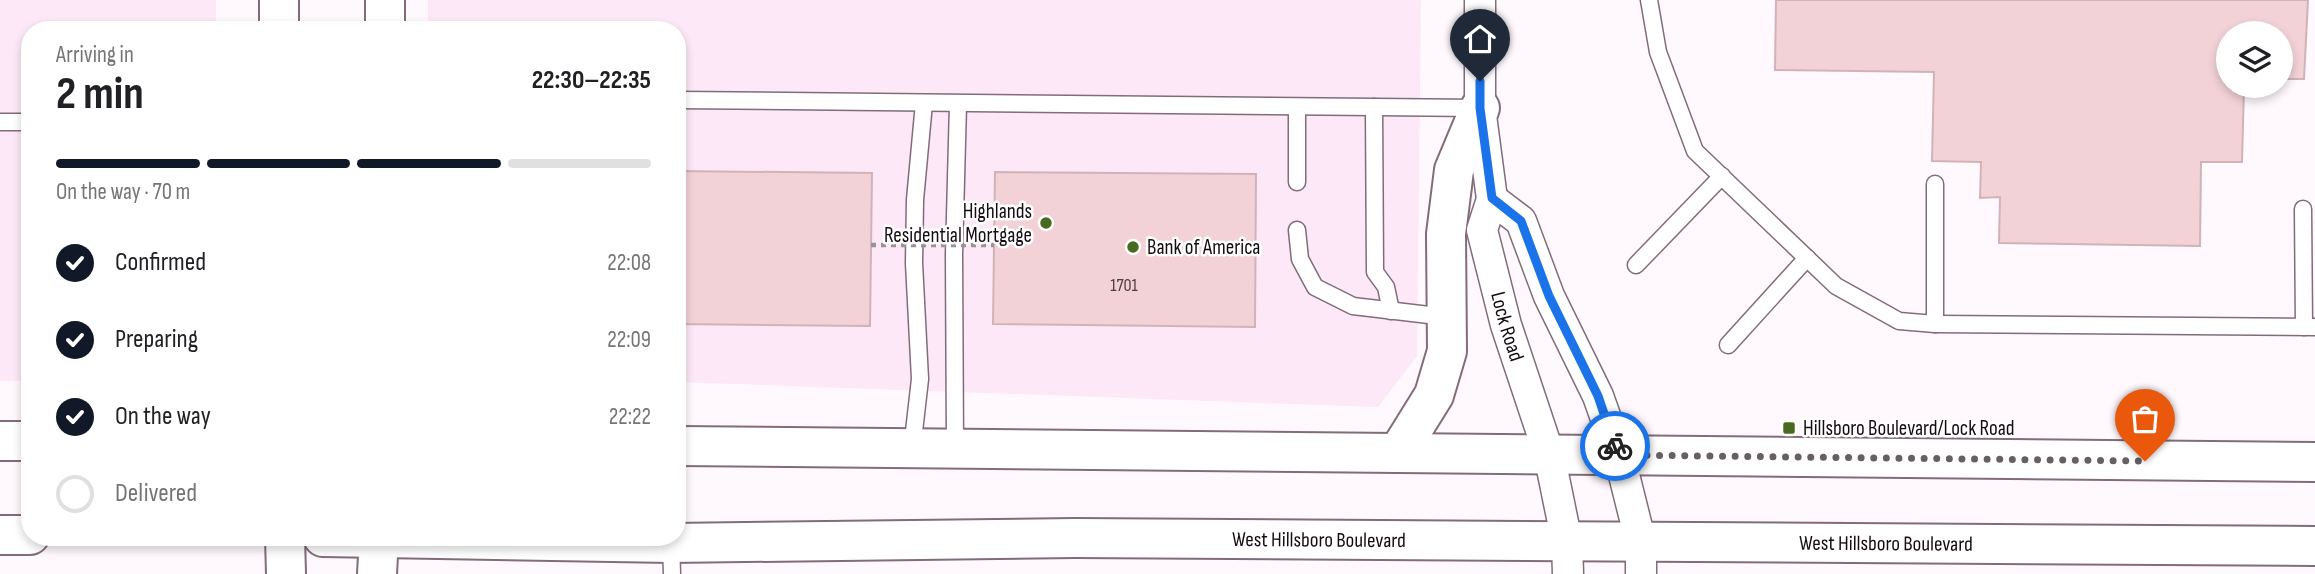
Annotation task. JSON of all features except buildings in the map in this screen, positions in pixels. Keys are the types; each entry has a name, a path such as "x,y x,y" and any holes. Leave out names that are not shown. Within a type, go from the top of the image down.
{"main road":[{"path":"279,0 279,21"},
{"path":"385,0 385,21"},
{"path":"1398,453 1434,395 1447,351 1447,234 1454,170 1480,108"},
{"path":"0,441 21,441"},
{"path":"686,446 2315,463"},
{"path":"0,535 21,535"},
{"name":"West Hillsboro Boulevard","path":"362,546 379,550 672,559 1075,538 1567,558 2315,546"},
{"path":"285,546 286,574"}],"street":[{"name":"Lock Road","path":"1480,0 1480,108 1492,198 1482,230 1506,324 1549,454 1567,558"},
{"path":"1492,198 1521,221 1549,296 1598,396 1619,455 1641,558"}],"lane":[{"path":"1649,0 1658,52 1695,151 1836,286 1899,321 1935,324 2310,327 2304,209"},
{"path":"686,100 1480,108"},
{"path":"912,449 920,379 914,250 915,200 924,103"},
{"path":"955,449 954,254 958,104"},
{"path":"1297,107 1297,182"},
{"path":"1374,107 1375,272 1386,287 1391,311"},
{"path":"0,122 21,122"},
{"path":"1636,265 1721,176"},
{"path":"1935,184 1935,324"},
{"path":"1297,230 1300,259 1315,287 1353,306 1446,317"},
{"path":"1728,345 1807,258"}],"path":[{"path":"871,245 994,246"}],"shaded area":[{"path":"0,0 216,0 216,21 21,21 21,381 0,381"},
{"path":"428,0 1421,0 1417,356 1378,407 686,382 686,21 428,21"}],"way so far":[{"path":"1615,446 1619,455 2145,461"}],"place":[{"name":"Highlands Residential Mortgage","path":"1046,223"},
{"name":"Bank of America","path":"1133,247"},
{"name":"Hillsboro Boulevard/Lock Road","path":"1789,428"}],"route":[{"path":"1480,81 1480,108 1492,198 1521,221 1549,296 1598,396 1615,446"}]}
